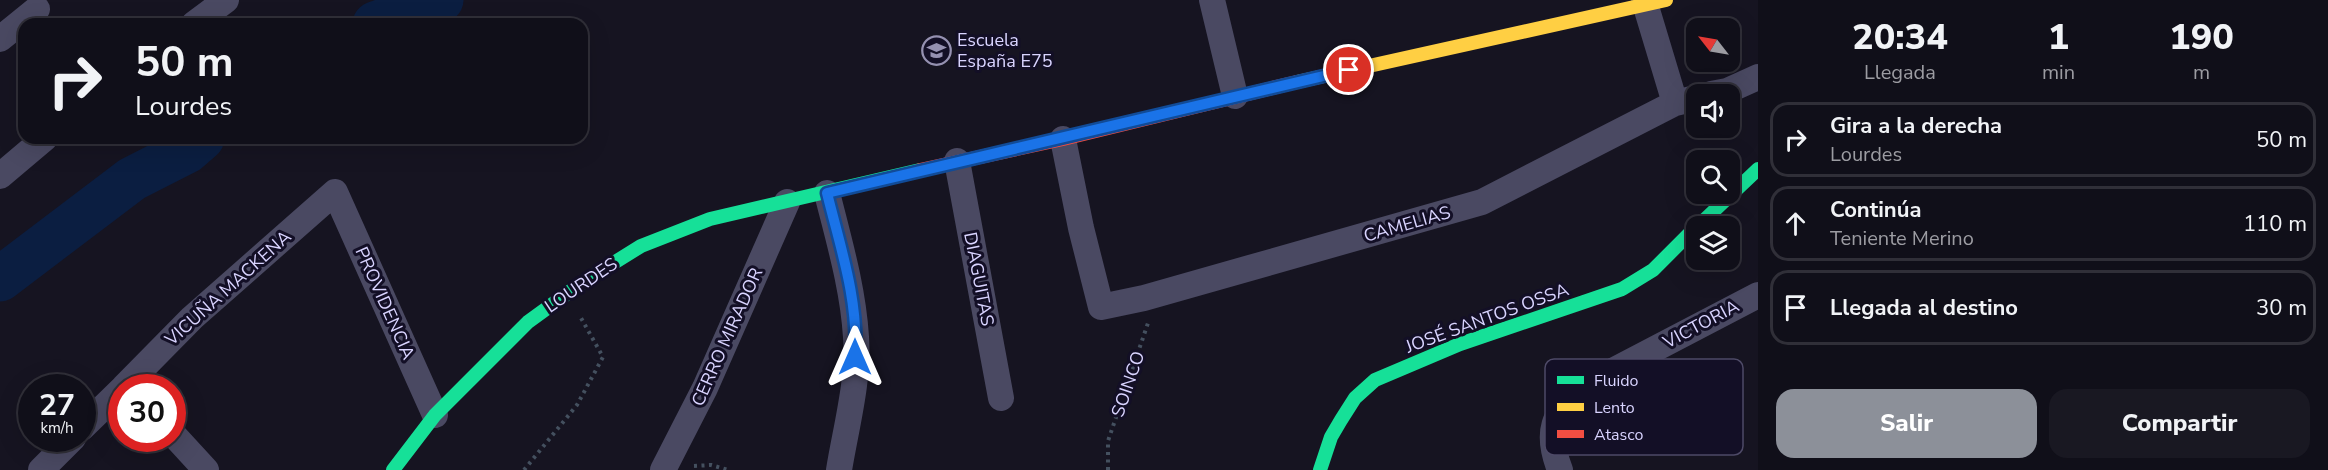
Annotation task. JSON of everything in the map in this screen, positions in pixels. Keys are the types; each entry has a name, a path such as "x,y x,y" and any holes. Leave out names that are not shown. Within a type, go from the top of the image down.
{"street":[{"path":"202,18 226,0"},
{"path":"1212,0 1235,96"},
{"path":"1652,2 1686,101"},
{"name":"LOURDES","path":"393,470 435,415 528,322 641,246 710,219 957,161 1063,139 1235,96 1652,2"},
{"path":"26,18 37,9"},
{"path":"0,39 18,24"},
{"path":"1740,86 1758,78"},
{"name":"CAMELIAS","path":"1063,139 1081,228 1101,307 1144,298 1482,202 1686,101"},
{"path":"0,176 38,144"},
{"name":"DIAGUITAS","path":"957,161 1001,398"},
{"name":"JOSÉ SANTOS OSSA","path":"1709,216 1758,169"},
{"name":"VICUÑA MACKENA","path":"138,374 192,318 335,192"},
{"name":"PROVIDENCIA","path":"335,192 435,415"},
{"path":"827,193 851,288 856,340 852,391 839,470"},
{"name":"CERRO MIRADOR","path":"663,470 705,388 787,202"},
{"name":"JOSÉ SANTOS OSSA","path":"1320,470 1331,437 1341,420 1355,398 1376,380 1460,344 1622,290 1653,270 1686,238"},
{"name":"VICTORIA","path":"1636,359 1758,295"},
{"name":"VICUÑA MACKENA","path":"96,415 108,404"},
{"path":"186,448 206,470"},
{"path":"40,470 59,452"},
{"name":"VICTORIA","path":"1555,455 1560,470"}],"path":[{"path":"524,470 577,405 603,357 580,316 565,295"},
{"name":"SOINCO","path":"1108,470 1108,441 1149,325 1144,298"},
{"path":"689,468 695,465 711,465 728,470"}],"waterway":[{"path":"392,18 441,0"},
{"path":"0,279 132,179 187,151 195,144"}],"traffic: fast":[{"path":"1709,216 1758,169"},
{"path":"393,470 435,415 528,322 583,282 641,246 710,219 920,170"},
{"path":"1320,470 1331,437 1341,420 1355,398 1375,380 1460,344 1622,289 1653,270 1686,237"}],"traffic: slow":[{"path":"1297,82 1666,0"}],"traffic: jam":[{"path":"920,170 1063,139 1297,82"}],"place":[{"name":"Escuela España E75","path":"936,50"}],"route":[{"path":"855,357 856,340 851,288 827,193 1349,70"}]}
